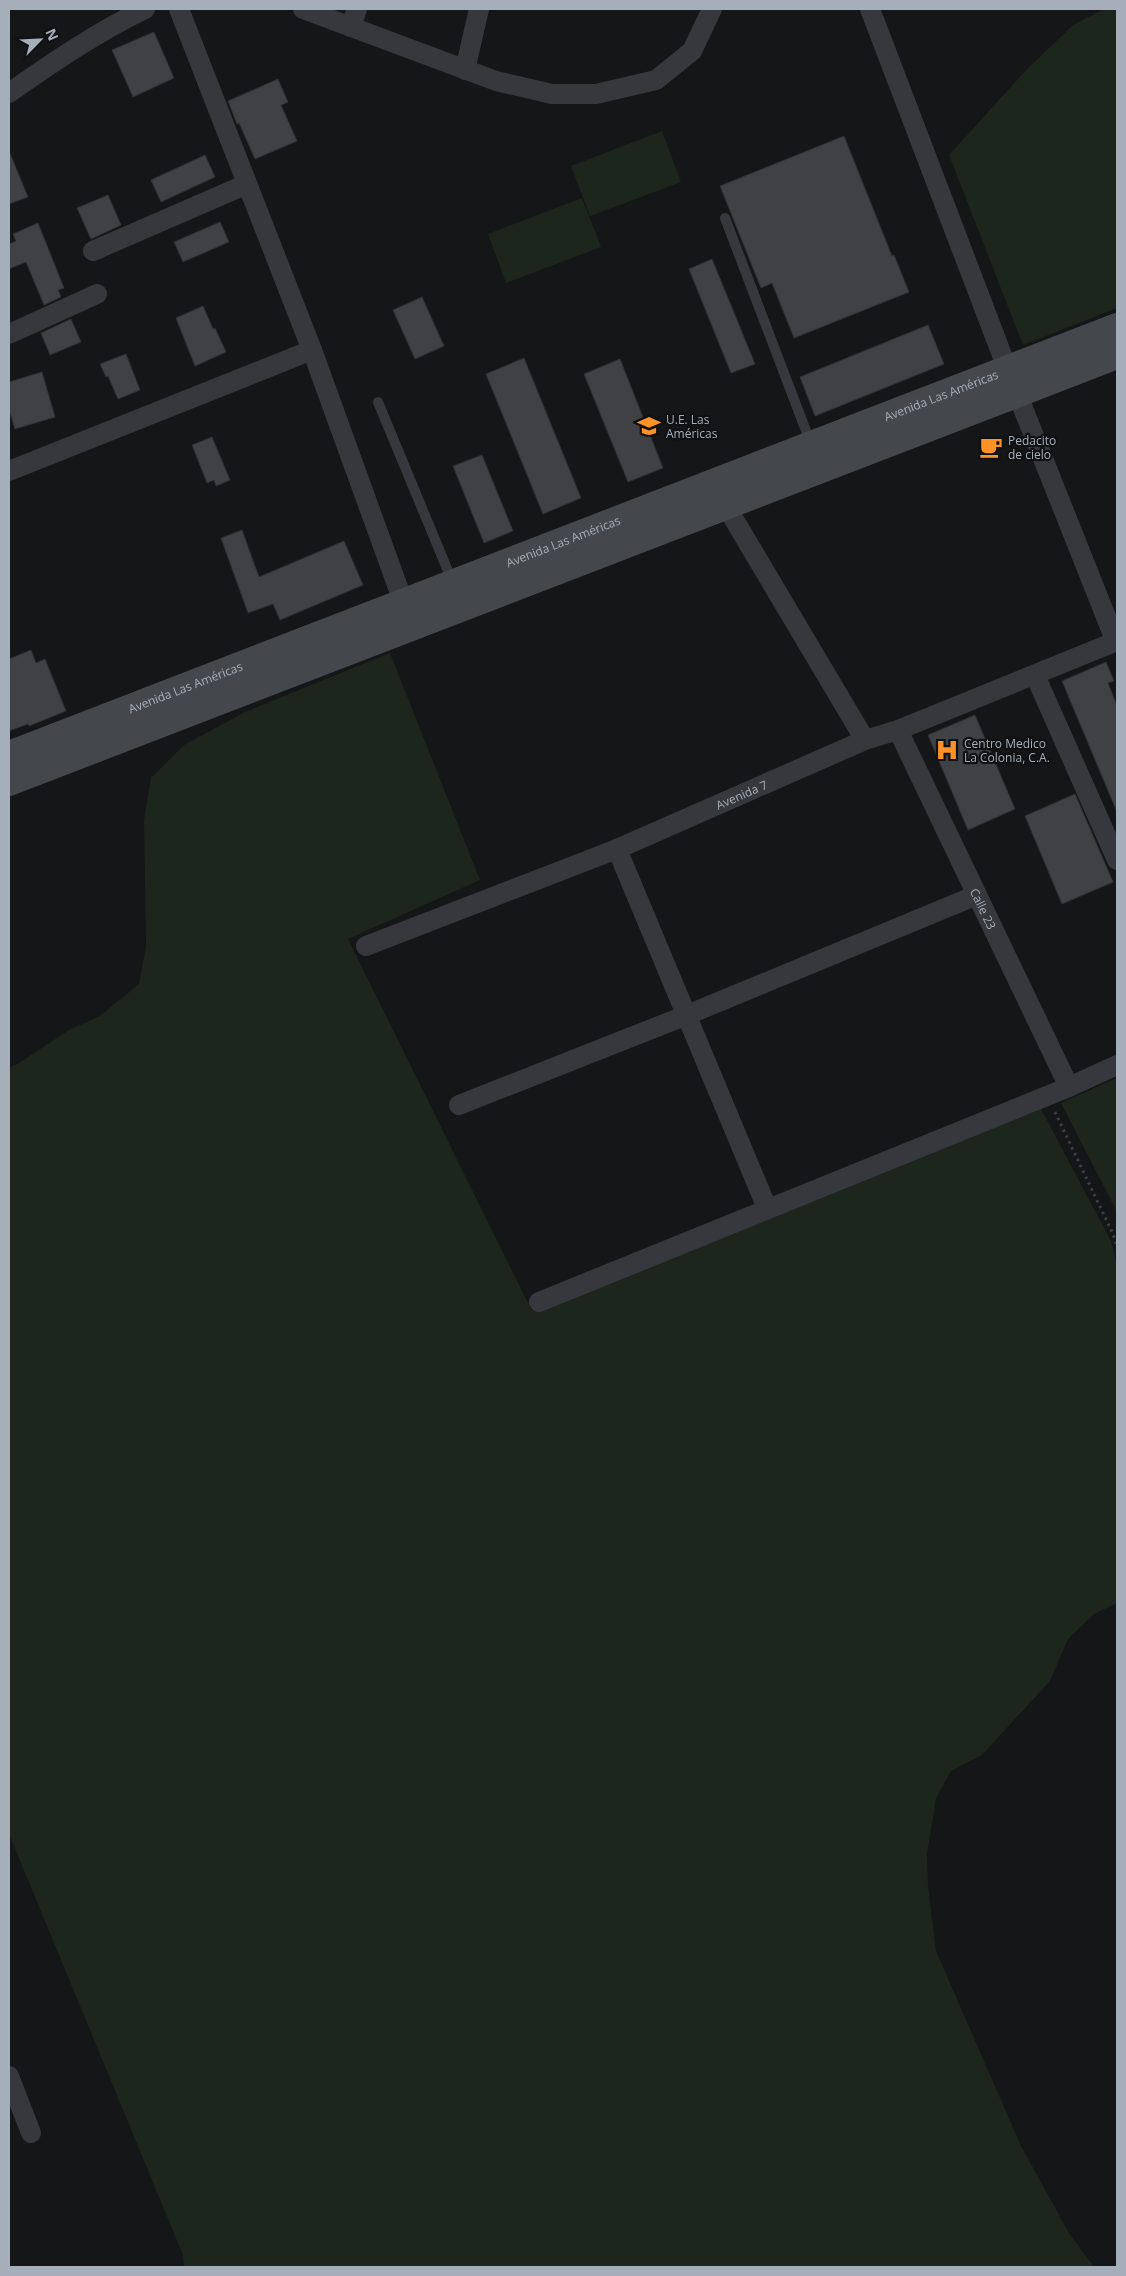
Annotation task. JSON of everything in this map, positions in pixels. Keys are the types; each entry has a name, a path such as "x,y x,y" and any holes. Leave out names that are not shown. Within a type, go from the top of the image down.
{"main road":[{"name":"Avenida Las Américas","path":"9,782 408,615 453,584 1117,327"},
{"name":"Avenida Las Américas","path":"9,755 726,506 1117,355"}],"street":[{"path":"9,94 50,65 124,19 145,9"},
{"path":"179,9 312,350 408,615"},
{"path":"303,9 354,18 465,70 496,81 552,94 596,94 656,80 692,51 712,9"},
{"path":"465,70 479,9"},
{"path":"870,9 1007,368 1116,642"},
{"path":"93,251 247,184"},
{"path":"9,334 97,294"},
{"path":"9,471 312,350"},
{"path":"726,506 865,740"},
{"name":"Avenida 7","path":"366,946 617,849 865,740 898,730 1116,642"},
{"path":"1035,675 1117,860"},
{"name":"Calle 23","path":"898,730 1069,1087"},
{"path":"617,849 768,1208"},
{"path":"459,1105 687,1015 977,895"},
{"path":"539,1302 1069,1087 1117,1065"},
{"path":"9,2076 31,2133"}],"lane":[{"path":"725,218 811,444"},
{"path":"378,402 453,584"}],"path":[{"path":"1047,1096 1117,1246"}],"shaded area":[{"path":"1104,9 1117,9 1117,308 1023,345 949,155 1028,68 1073,25"},
{"path":"662,131 681,182 590,216 571,166"},
{"path":"582,198 601,247 506,283 488,234"},
{"path":"390,653 480,880 348,939 532,1311 1041,1109 1111,1241 1117,1265 1117,1603 1094,1614 1068,1639 1050,1681 982,1755 951,1771 936,1798 927,1854 928,1886 936,1951 1021,2146 1069,2233 1094,2267 184,2267 183,2255 9,1834 9,1068 69,1030 100,1016 139,984 146,947 144,820 151,778 184,745 245,712"},
{"path":"1117,1078 1117,1212 1061,1103"}],"building":[{"path":"154,32 174,78 133,97 112,50"},
{"path":"278,79 288,102 281,105 297,141 255,159 239,123 237,124 228,101"},
{"path":"844,136 892,256 894,255 909,292 794,338 772,283 761,288 720,186"},
{"path":"9,151 28,197 9,204"},
{"path":"205,155 215,177 161,202 151,180"},
{"path":"108,195 121,225 91,239 77,208"},
{"path":"220,222 229,242 183,262 174,242"},
{"path":"38,223 64,288 58,290 61,297 44,305 26,262 9,269 9,244 16,241 13,234"},
{"path":"712,259 755,364 731,373 689,269"},
{"path":"422,297 444,346 415,359 393,310"},
{"path":"203,306 226,352 195,366 176,318"},
{"path":"71,319 81,342 50,355 41,333"},
{"path":"928,325 944,364 815,416 800,377"},
{"path":"126,354 140,390 118,399 108,376 106,377 100,364"},
{"path":"524,358 581,498 543,514 486,374"},
{"path":"620,359 663,468 628,482 584,374"},
{"path":"42,372 55,417 15,429 9,410 9,382"},
{"path":"212,437 230,480 216,486 214,480 207,483 192,445"},
{"path":"482,455 513,531 484,543 453,466"},
{"path":"242,530 259,577 344,541 363,585 280,620 273,604 248,613 221,538"},
{"path":"31,650 36,663 45,659 66,711 29,726 28,724 9,731 9,659"},
{"path":"1106,662 1114,681 1108,683 1117,706 1117,812 1062,681"},
{"path":"975,715 1015,809 968,830 928,735"},
{"path":"1075,794 1113,882 1062,904 1025,816"}],"place":[{"name":"U.E. Las Américas","path":"649,426"},
{"name":"Pedacito de cielo","path":"991,447"},
{"name":"Centro Medico La Colonia, C.A.","path":"947,750"}]}
